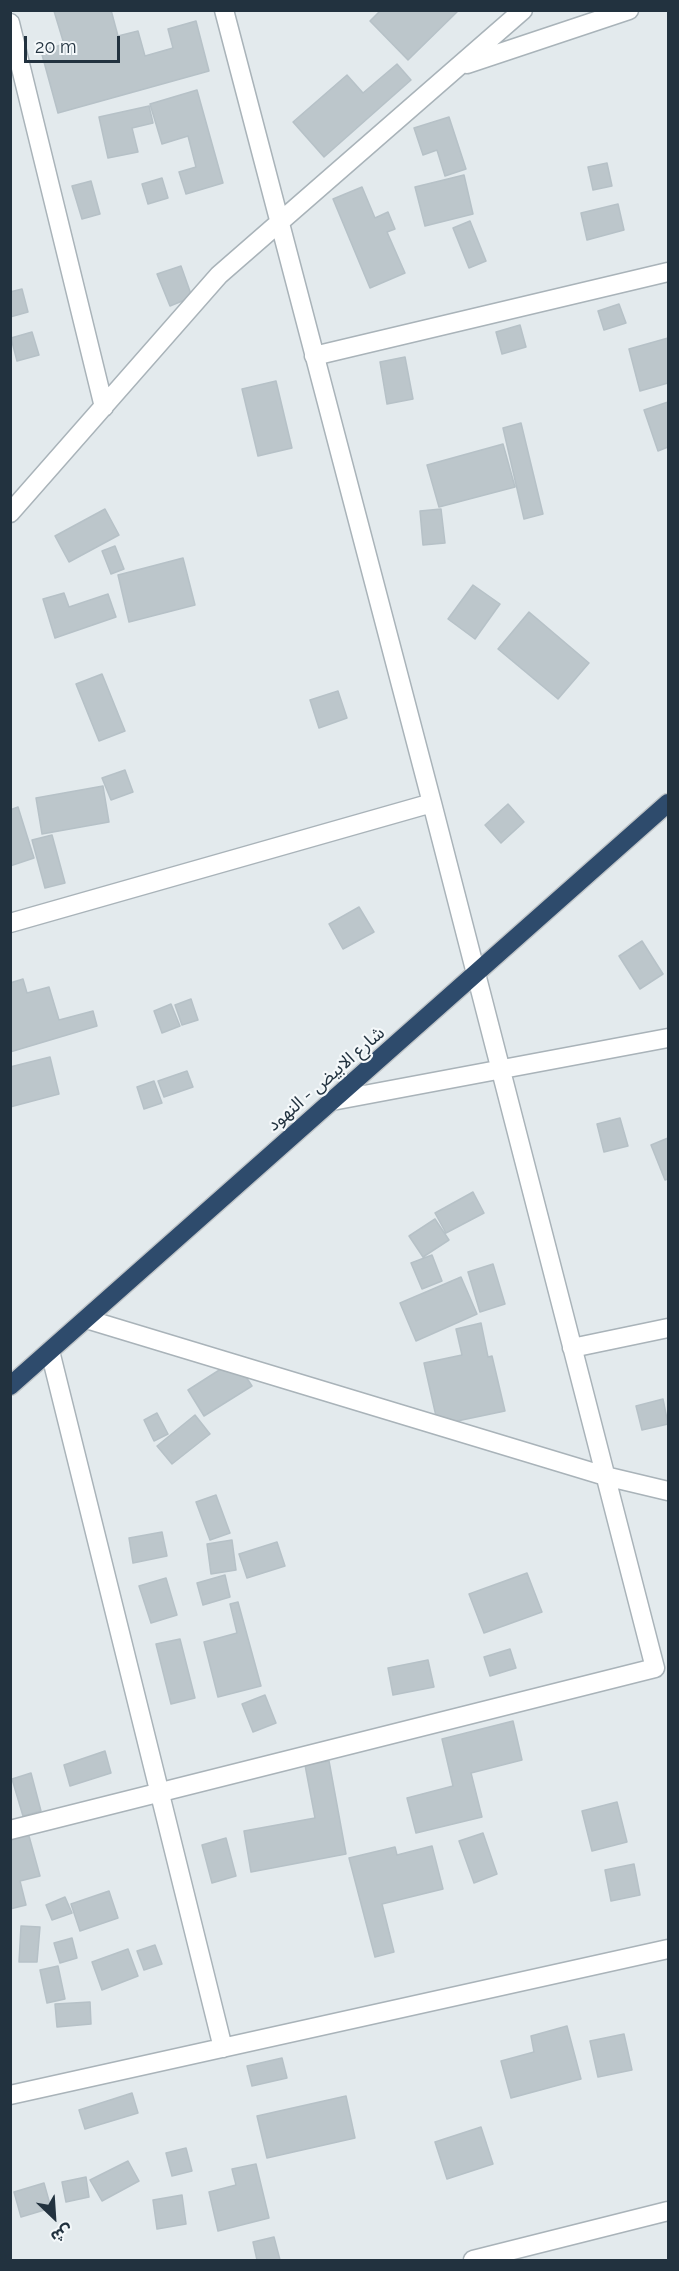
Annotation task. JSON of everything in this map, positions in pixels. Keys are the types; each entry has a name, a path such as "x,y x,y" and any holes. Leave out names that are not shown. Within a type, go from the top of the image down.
{"highway":[{"name":"شارع الابيض - النهود","path":"10,1386 669,803"}],"street":[{"path":"10,1830 655,1668 224,10"},
{"path":"10,513 219,275 523,10"},
{"path":"459,66 629,10"},
{"path":"10,23 104,407"},
{"path":"314,356 669,272"},
{"path":"10,922 432,803"},
{"path":"332,1101 669,1038"},
{"path":"86,1319 605,1476 669,1491"},
{"path":"572,1348 669,1328"},
{"path":"50,1351 223,2048"},
{"path":"10,2095 669,1949"},
{"path":"473,2260 669,2211"}],"building":[{"path":"111,10 118,36 138,31 145,56 173,48 168,29 196,21 209,71 58,113 41,51 64,44 54,11"},
{"path":"381,10 459,10 408,60 370,21"},
{"path":"397,64 411,80 324,157 293,122 347,75 363,93"},
{"path":"197,90 223,183 186,194 179,172 196,167 188,136 162,144 150,104"},
{"path":"149,106 153,123 132,128 138,152 108,158 99,117"},
{"path":"449,117 466,169 445,176 437,150 423,155 414,128"},
{"path":"607,163 612,186 593,190 588,167"},
{"path":"464,175 473,214 425,226 415,187"},
{"path":"162,178 168,198 148,204 142,184"},
{"path":"91,181 100,214 82,219 72,186"},
{"path":"362,187 375,218 388,212 395,229 387,232 405,273 370,288 333,199"},
{"path":"618,204 624,230 587,240 581,213"},
{"path":"470,221 486,261 469,268 453,228"},
{"path":"181,266 192,297 170,306 157,274"},
{"path":"22,289 28,312 10,317 10,292"},
{"path":"619,304 626,323 604,330 598,311"},
{"path":"520,325 526,347 502,354 496,332"},
{"path":"32,332 39,355 17,361 11,338"},
{"path":"668,338 668,383 640,391 629,349"},
{"path":"405,357 413,399 387,404 380,362"},
{"path":"276,381 292,448 258,456 242,389"},
{"path":"668,402 668,447 658,451 644,410"},
{"path":"521,423 543,514 524,519 503,428"},
{"path":"503,444 515,487 439,507 427,465"},
{"path":"105,509 119,535 69,562 55,536"},
{"path":"441,509 445,543 423,545 420,511"},
{"path":"115,546 124,569 111,574 102,551"},
{"path":"183,558 195,605 129,622 118,575"},
{"path":"473,585 500,604 475,639 448,619"},
{"path":"64,593 69,607 108,594 116,617 55,638 43,599"},
{"path":"529,612 589,663 558,699 498,649"},
{"path":"102,674 125,731 99,741 76,684"},
{"path":"338,691 347,718 319,728 310,700"},
{"path":"125,770 133,792 111,800 102,778"},
{"path":"103,786 109,822 42,834 36,798"},
{"path":"508,804 524,822 501,843 485,825"},
{"path":"18,807 34,858 10,866 10,810"},
{"path":"52,835 65,883 45,888 32,840"},
{"path":"359,907 374,932 343,949 329,924"},
{"path":"642,941 663,974 640,989 619,956"},
{"path":"23,979 27,993 49,987 59,1020 93,1011 97,1026 10,1052 10,983"},
{"path":"191,999 198,1020 182,1025 175,1005"},
{"path":"171,1004 180,1026 162,1033 154,1011"},
{"path":"50,1057 59,1094 10,1107 10,1067"},
{"path":"187,1071 193,1087 164,1097 158,1081"},
{"path":"154,1081 162,1103 144,1109 137,1087"},
{"path":"620,1118 628,1146 604,1152 597,1124"},
{"path":"668,1138 668,1179 665,1180 651,1145"},
{"path":"473,1192 484,1213 446,1233 435,1213"},
{"path":"435,1219 449,1240 423,1257 409,1236"},
{"path":"432,1255 442,1281 422,1289 411,1263"},
{"path":"493,1264 505,1304 480,1312 468,1272"},
{"path":"461,1277 477,1314 416,1341 400,1303"},
{"path":"481,1323 488,1357 492,1356 505,1411 438,1425 424,1363 462,1355 456,1329"},
{"path":"235,1360 252,1386 204,1416 188,1390"},
{"path":"663,1399 668,1424 642,1430 636,1406"},
{"path":"157,1413 168,1434 154,1441 144,1420"},
{"path":"195,1415 210,1434 172,1464 157,1446"},
{"path":"216,1495 230,1533 210,1540 196,1502"},
{"path":"162,1532 167,1556 133,1563 129,1538"},
{"path":"232,1540 236,1570 211,1574 207,1544"},
{"path":"277,1542 285,1566 247,1578 239,1554"},
{"path":"527,1573 542,1612 484,1633 469,1594"},
{"path":"225,1575 230,1597 203,1605 197,1583"},
{"path":"166,1578 177,1615 151,1623 139,1586"},
{"path":"238,1602 261,1686 218,1697 204,1642 237,1633 230,1604"},
{"path":"180,1639 195,1698 171,1704 156,1644"},
{"path":"510,1649 516,1668 490,1676 484,1657"},
{"path":"428,1660 434,1687 393,1695 388,1668"},
{"path":"265,1695 276,1723 253,1732 242,1704"},
{"path":"513,1721 522,1760 471,1773 482,1817 416,1833 407,1798 453,1786 442,1739"},
{"path":"105,1751 111,1773 70,1786 64,1765"},
{"path":"329,1761 346,1854 251,1872 244,1831 315,1818 305,1765"},
{"path":"31,1773 41,1811 23,1816 12,1779"},
{"path":"617,1802 627,1842 592,1851 582,1811"},
{"path":"24,1818 40,1876 20,1881 26,1905 10,1909 10,1822"},
{"path":"483,1833 497,1874 474,1883 459,1841"},
{"path":"226,1838 236,1876 212,1883 202,1845"},
{"path":"432,1846 443,1889 382,1904 394,1952 375,1957 349,1858 395,1847 397,1855"},
{"path":"634,1864 640,1895 611,1901 605,1870"},
{"path":"109,1891 118,1918 80,1931 71,1904"},
{"path":"65,1897 72,1913 52,1920 46,1905"},
{"path":"21,1926 40,1927 37,1962 19,1962"},
{"path":"72,1938 77,1958 60,1963 54,1943"},
{"path":"155,1945 162,1964 144,1970 137,1951"},
{"path":"128,1949 138,1976 102,1990 92,1962"},
{"path":"58,1966 65,1999 47,2003 40,1970"},
{"path":"90,2002 91,2024 57,2027 55,2004"},
{"path":"567,2026 581,2079 511,2098 501,2061 534,2052 531,2036"},
{"path":"624,2034 632,2070 598,2077 590,2041"},
{"path":"282,2058 287,2078 252,2086 247,2066"},
{"path":"132,2093 138,2113 85,2129 79,2110"},
{"path":"346,2096 355,2138 267,2158 257,2116"},
{"path":"481,2127 493,2164 447,2179 435,2142"},
{"path":"186,2148 192,2171 172,2176 166,2153"},
{"path":"128,2161 139,2181 102,2201 90,2180"},
{"path":"256,2164 269,2218 218,2231 209,2192 236,2185 232,2169"},
{"path":"86,2177 89,2197 66,2202 62,2182"},
{"path":"44,2183 51,2208 21,2217 14,2192"},
{"path":"182,2195 186,2224 157,2229 153,2200"},
{"path":"274,2237 280,2260 257,2260 253,2242"}]}
